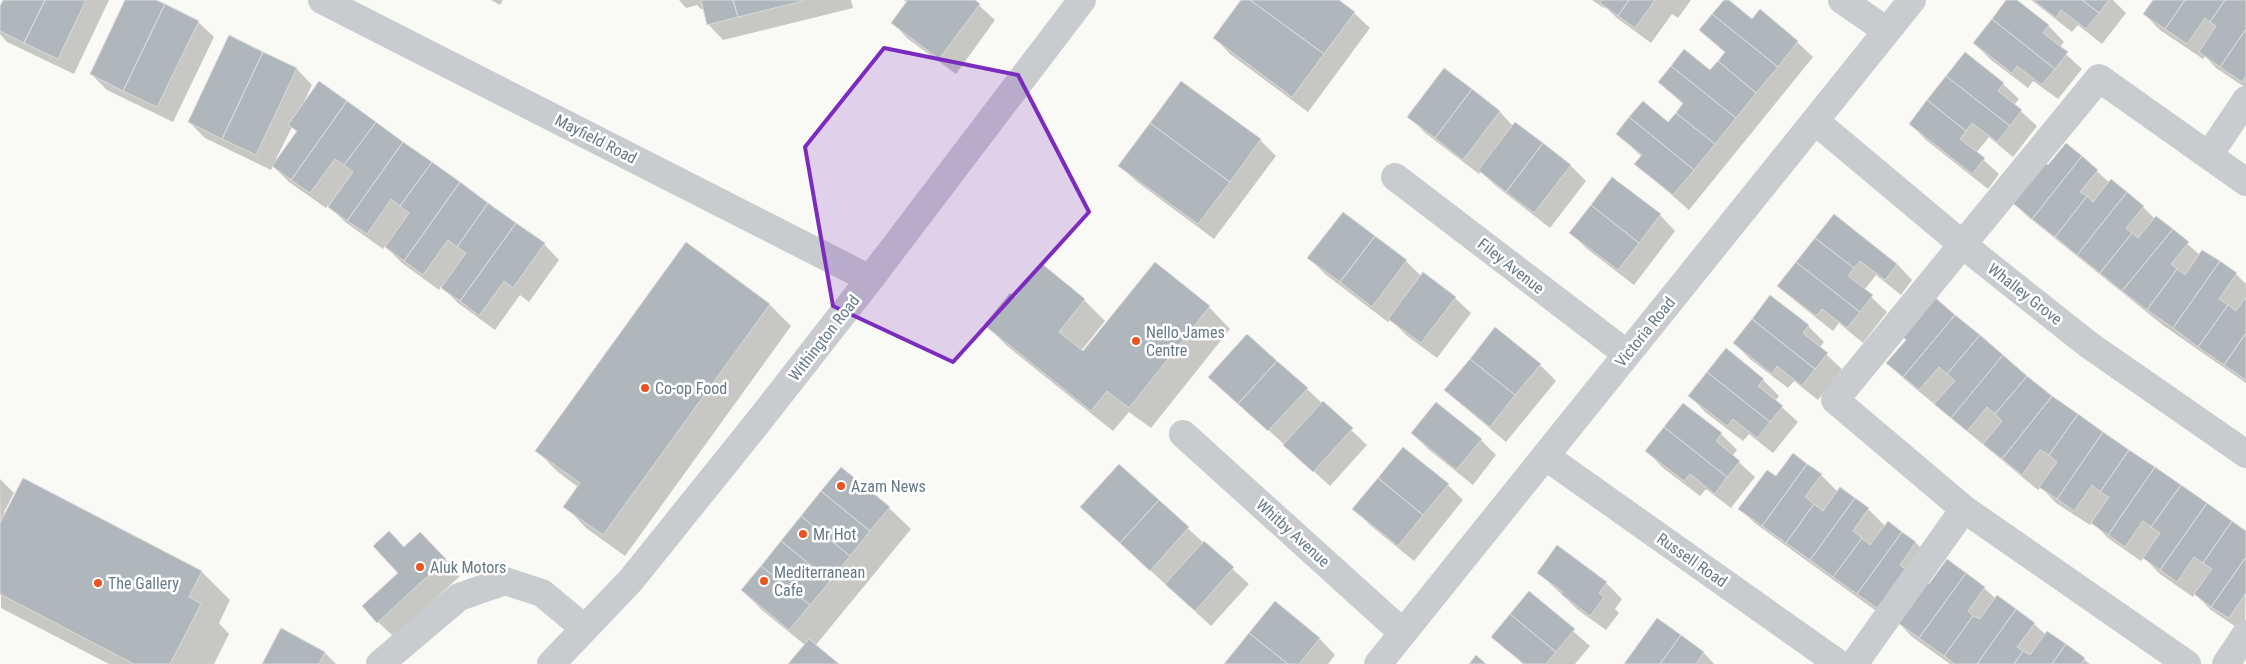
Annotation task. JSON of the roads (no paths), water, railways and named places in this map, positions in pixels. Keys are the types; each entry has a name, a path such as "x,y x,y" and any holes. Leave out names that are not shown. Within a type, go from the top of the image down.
{"street":[{"name":"Mayfield Road","path":"322,0 870,279"},
{"name":"Withington Road","path":"550,664 631,580 870,279 1082,0"},
{"path":"1842,0 1887,31"},
{"name":"Victoria Road","path":"1378,664 1912,0"},
{"path":"2187,664 1964,509 1835,400 2099,78 2246,182"},
{"path":"2208,155 2246,100"},
{"name":"Whalley Grove","path":"1815,121 1963,245 2089,345 2246,454"},
{"name":"Filey Avenue","path":"1396,177 1627,354"},
{"name":"Whitby Avenue","path":"1183,434 1403,633"},
{"name":"Russell Road","path":"1545,456 1839,664"},
{"path":"1854,664 1964,509"},
{"path":"380,664 459,597 505,581 542,593 584,628"},
{"path":"2226,664 2246,634"}],"place":[{"name":"Nello James Centre","path":"1136,341"},
{"name":"Co-op Food","path":"645,388"},
{"name":"Azam News","path":"841,486"},
{"name":"Mr Hot","path":"803,534"},
{"name":"Aluk Motors","path":"420,567"},
{"name":"Mediterranean Cafe","path":"764,581"},
{"name":"The Gallery","path":"98,583"}]}
